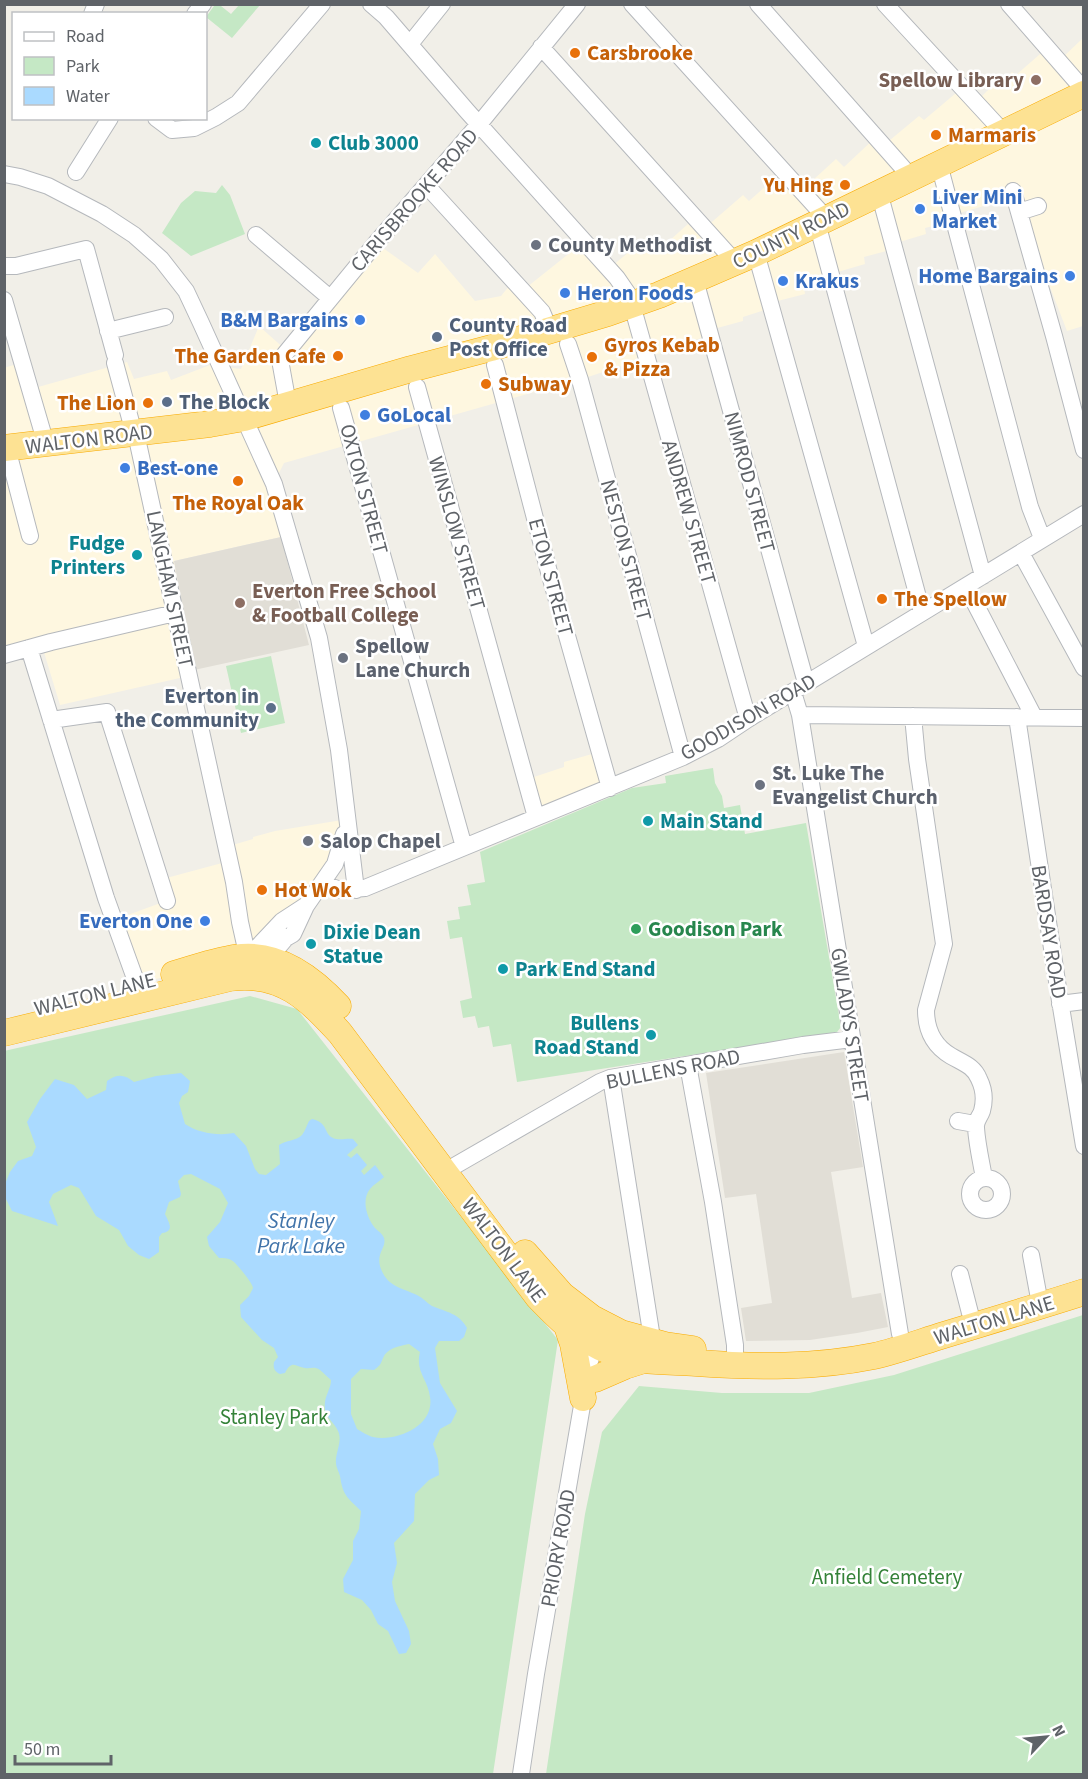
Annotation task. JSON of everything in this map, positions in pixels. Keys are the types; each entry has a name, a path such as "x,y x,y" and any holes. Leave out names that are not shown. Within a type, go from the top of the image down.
{"highway":[{"name":"COUNTY ROAD","path":"244,418 290,404 559,337 746,257 1004,133 1083,92"},
{"name":"WALTON ROAD","path":"6,448 136,434 244,418"},
{"name":"WALTON LANE","path":"4,1016 231,959 256,964 283,964 307,978 330,998 371,1046 538,1297 567,1326 647,1350 735,1358 785,1367 828,1363 874,1356 1083,1292"},
{"name":"WALTON LANE","path":"4,1033 230,978 256,964"},
{"name":"WALTON LANE","path":"256,964 270,980 306,999 326,1018 451,1168 552,1284 592,1318 609,1339"},
{"name":"WALTON LANE","path":"735,1358 825,1350 862,1344 1083,1278"},
{"path":"567,1326 587,1390 647,1350"}],"street":[{"path":"159,120 172,130 194,128 238,103 322,4"},
{"name":"ANDREW STREET","path":"371,4 410,44 617,278 628,294 742,722"},
{"path":"410,44 442,4"},
{"name":"CARISBROOKE ROAD","path":"290,404 280,360 577,4"},
{"path":"632,4 821,221 922,612"},
{"path":"758,4 911,177"},
{"path":"885,4 1004,133"},
{"path":"1009,4 1083,92"},
{"path":"541,47 746,257 866,646"},
{"path":"76,172 109,120"},
{"path":"939,164 1028,501 1042,538"},
{"path":"4,174 48,186 72,197 134,235 161,259 186,291 274,484 319,638 336,727 356,890"},
{"name":"NESTON STREET","path":"427,186 542,312 559,337 683,757"},
{"path":"1013,191 1083,450"},
{"path":"879,192 983,576"},
{"path":"1019,212 1038,206"},
{"path":"256,235 330,298"},
{"name":"LANGHAM STREET","path":"4,266 16,266 86,249 136,434 234,882 240,922 256,964"},
{"name":"NIMROD STREET","path":"695,280 799,688 800,715"},
{"path":"4,300 46,444"},
{"path":"108,332 165,317"},
{"path":"116,364 136,371"},
{"name":"ETON STREET","path":"495,365 549,572 610,788"},
{"name":"WINSLOW STREET","path":"417,387 536,817"},
{"name":"OXTON STREET","path":"341,408 464,847"},
{"path":"6,448 30,536"},
{"name":"GOODISON ROAD","path":"322,884 341,890 356,890 372,885 683,757 718,739 1042,538 1082,519"},
{"path":"1021,553 1083,668"},
{"name":"BARDSAY ROAD","path":"966,586 1025,717 1060,1004 1083,1146"},
{"path":"4,656 175,613"},
{"path":"29,648 106,898 137,984"},
{"path":"51,720 107,712 166,901"},
{"path":"800,715 1083,718"},
{"name":"GWLADYS STREET","path":"800,715 900,1334"},
{"path":"913,716 917,759 944,944 926,1010 926,1019 929,1031 940,1048 972,1068 979,1077 984,1100 982,1111 975,1124 984,1178"},
{"path":"307,978 292,955 293,934 306,906 339,854 348,819"},
{"path":"256,964 282,921 306,906"},
{"path":"256,964 293,934"},
{"path":"1060,1004 1083,1001"},
{"name":"BULLENS ROAD","path":"451,1168 610,1078 803,1045 852,1039"},
{"path":"687,1065 712,1202 735,1358"},
{"path":"610,1078 651,1332 647,1350"},
{"path":"958,1121 975,1124"},
{"path":"1031,1255 1038,1293"},
{"path":"960,1274 970,1313"},
{"name":"PRIORY ROAD","path":"521,1774 536,1674 587,1390 609,1339"}],"shaded area":[{"path":"1083,38 1083,326 1067,331 1013,191 986,200 987,205 953,215 954,221 925,228 926,234 893,244 894,249 864,257 865,264 831,274 832,279 804,287 805,294 770,303 771,308 743,317 743,321 710,330 711,335 682,344 682,346 591,376 284,463 270,491 281,537 174,561 194,670 180,678 60,705 40,639 5,650 4,368 23,362 31,389 127,362 134,379 167,371 171,380 210,365 241,369 259,326 287,351 376,243 418,273 435,254 475,301 501,296 510,285 522,291 581,244 606,271 647,237 659,250 688,224 698,234 743,195 749,201 783,171 801,191 836,159 844,167 876,137 884,145 919,116 924,120 962,88 976,102 1012,72 1016,75 1047,48 1059,61"},
{"name":"Everton Free School & Football College","path":"281,537 309,645 194,670 174,561"},
{"path":"599,752 610,788 536,817 525,780 564,767 564,762"},
{"path":"348,819 315,895 263,958 179,973 137,984 114,920 166,901 159,880 222,863 219,849 253,839 253,837"},
{"path":"844,1052 863,1167 831,1172 852,1298 881,1293 888,1327 810,1340 746,1341 741,1308 772,1303 756,1194 725,1198 706,1073"}],"green space":[{"path":"239,5 260,5 232,38 207,18 214,6 221,6 231,14"},
{"path":"222,185 230,195 245,234 191,256 162,233 181,203 195,191 216,193"},
{"path":"271,656 285,723 241,733 226,666"},
{"name":"Goodison Park","path":"713,768 715,783 722,796 724,808 740,805 745,834 806,823 841,1027 837,1032 808,1037 517,1082 511,1044 493,1047 489,1026 478,1028 475,1016 463,1018 460,1001 472,998 462,937 450,939 447,921 460,919 458,907 471,905 467,885 485,882 480,852 632,788 666,783 665,776"},
{"name":"Stanley Park","path":"250,996 297,1009 558,1340 493,1774 5,1774 4,1051"},
{"name":"Anfield Cemetery","path":"1083,1315 1083,1774 546,1774 585,1514 602,1432 639,1386 722,1393 809,1393 894,1375"}],"water":[{"name":"Stanley Park Lake","path":"181,1073 190,1081 188,1092 182,1096 179,1103 185,1124 208,1133 234,1133 246,1146 259,1174 266,1175 280,1164 279,1145 300,1137 312,1119 321,1123 333,1138 353,1139 358,1145 347,1155 351,1158 357,1153 367,1165 361,1171 364,1175 375,1165 384,1177 367,1193 366,1209 375,1228 384,1238 379,1259 387,1280 417,1295 432,1306 456,1316 467,1328 464,1337 459,1341 439,1341 435,1348 440,1383 457,1411 451,1423 440,1429 433,1444 438,1459 439,1475 429,1480 415,1494 414,1521 394,1543 397,1563 392,1582 395,1601 409,1631 411,1644 406,1653 399,1654 388,1631 378,1624 371,1610 362,1600 344,1592 343,1579 353,1560 353,1541 359,1529 361,1511 344,1492 336,1466 339,1435 325,1407 331,1380 318,1369 294,1365 290,1366 285,1373 278,1373 274,1368 274,1362 278,1357 274,1348 262,1340 241,1317 240,1305 249,1296 252,1285 232,1261 219,1258 209,1246 207,1237 220,1222 228,1203 220,1189 191,1174 184,1175 178,1181 180,1197 169,1202 165,1214 170,1228 159,1237 159,1252 149,1259 139,1255 128,1246 119,1230 96,1216 79,1188 71,1185 53,1194 49,1202 58,1226 12,1211 5,1197 5,1184 10,1172 18,1161 32,1156 36,1147 27,1122 55,1079 74,1085 87,1099 106,1090 107,1081 114,1077 124,1076 134,1082","holes":["409,1344 420,1352 420,1370 430,1397 427,1416 412,1430 393,1437 371,1436 357,1429 351,1414 351,1379 361,1369 374,1370 380,1365 387,1352 394,1348"]}],"place":[{"name":"Carsbrooke","path":"575,53"},
{"name":"Spellow Library","path":"1036,80"},
{"name":"Marmaris","path":"936,135"},
{"name":"Club 3000","path":"316,143"},
{"name":"Yu Hing","path":"845,185"},
{"name":"Liver Mini Market","path":"920,209"},
{"name":"County Methodist","path":"536,245"},
{"name":"Home Bargains","path":"1070,276"},
{"name":"Krakus","path":"783,281"},
{"name":"Heron Foods","path":"565,293"},
{"name":"B&M Bargains","path":"360,320"},
{"name":"County Road Post Office","path":"437,337"},
{"name":"The Garden Cafe","path":"338,356"},
{"name":"Gyros Kebab & Pizza","path":"592,357"},
{"name":"Subway","path":"486,384"},
{"name":"The Block","path":"167,402"},
{"name":"The Lion","path":"148,403"},
{"name":"GoLocal","path":"365,415"},
{"name":"Best-one","path":"125,468"},
{"name":"The Royal Oak","path":"238,481"},
{"name":"Fudge Printers","path":"137,555"},
{"name":"The Spellow","path":"882,599"},
{"name":"Everton Free School & Football College","path":"240,603"},
{"name":"Spellow Lane Church","path":"343,658"},
{"name":"Everton in the Community","path":"271,708"},
{"name":"St. Luke The Evangelist Church","path":"760,785"},
{"name":"Main Stand","path":"648,821"},
{"name":"Salop Chapel","path":"308,841"},
{"name":"Hot Wok","path":"262,890"},
{"name":"Everton One","path":"205,921"},
{"name":"Goodison Park","path":"636,929"},
{"name":"Dixie Dean Statue","path":"311,944"},
{"name":"Park End Stand","path":"503,969"},
{"name":"Bullens Road Stand","path":"651,1035"}]}
